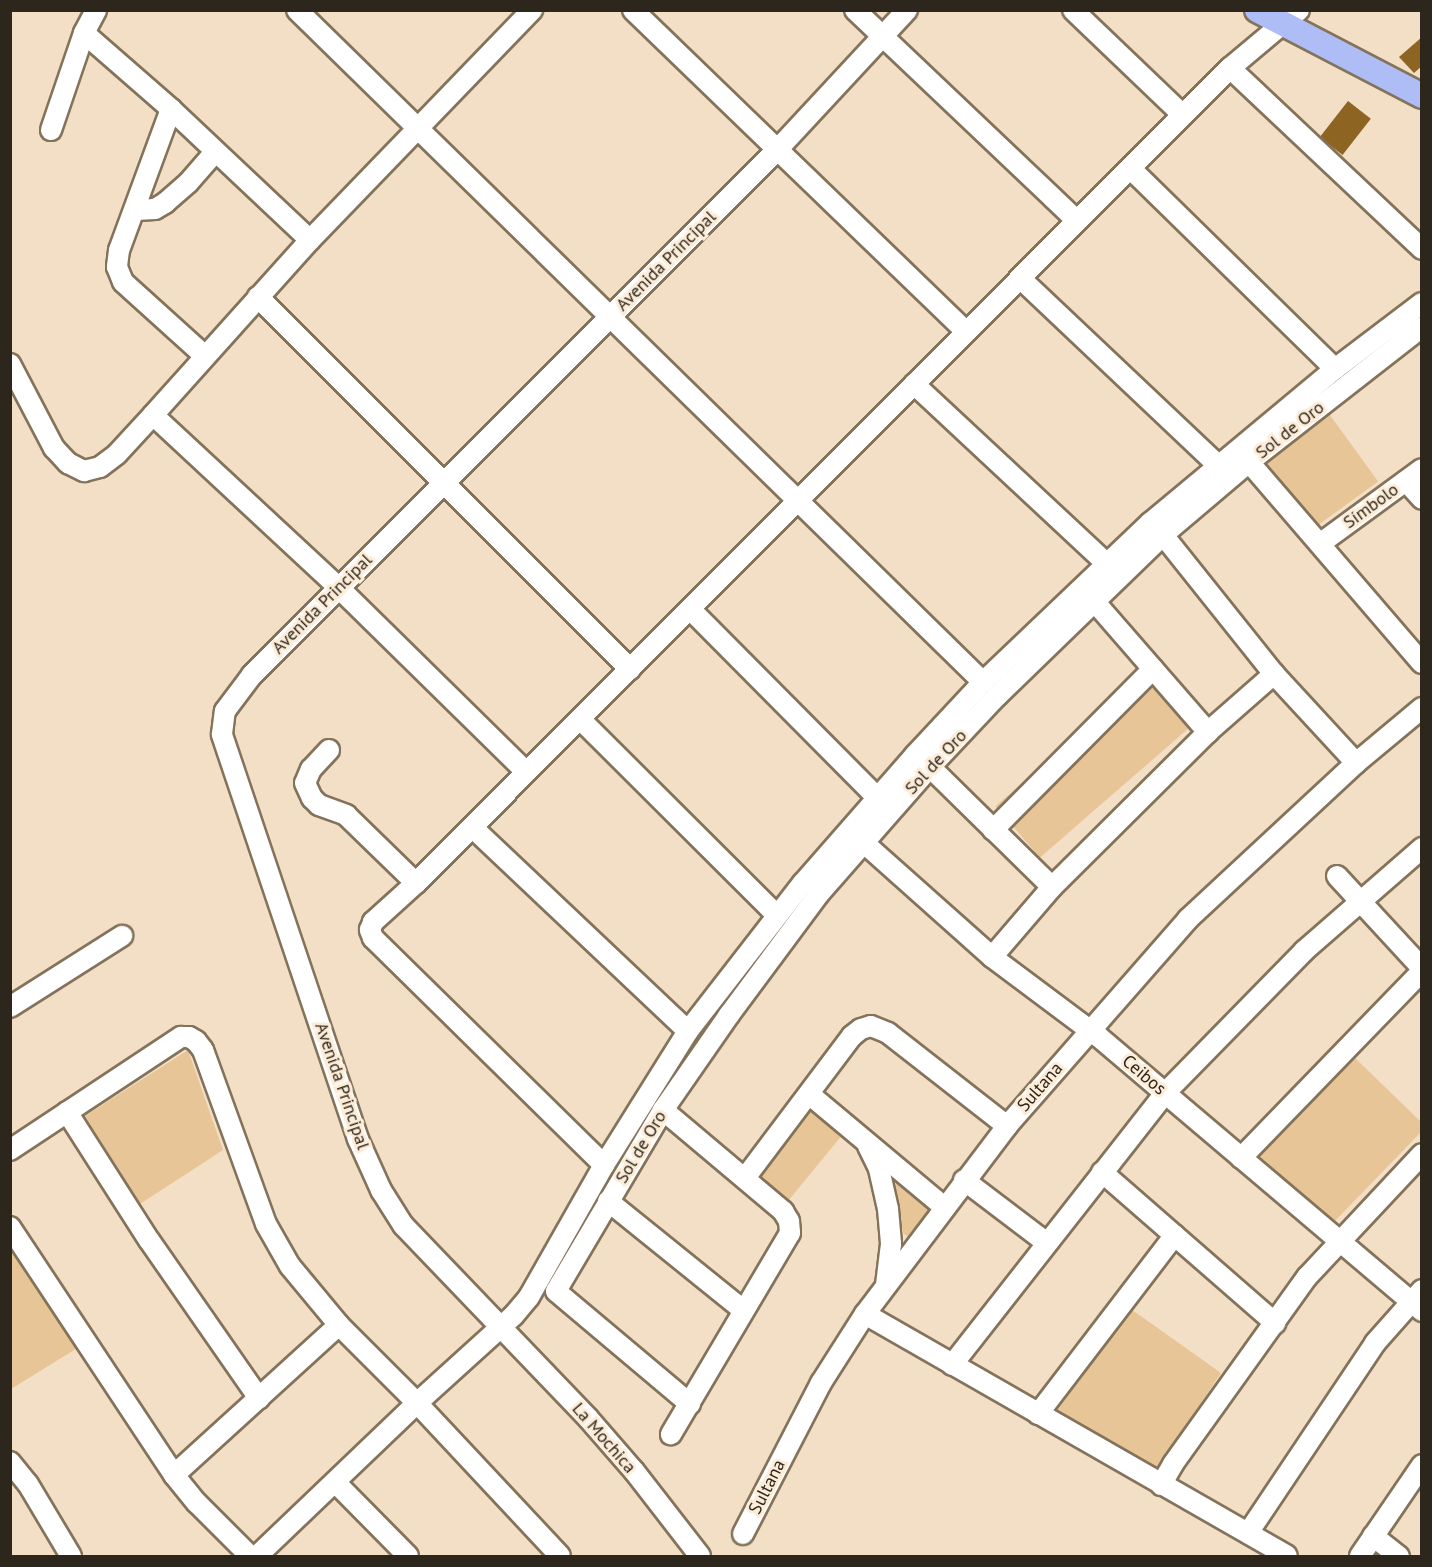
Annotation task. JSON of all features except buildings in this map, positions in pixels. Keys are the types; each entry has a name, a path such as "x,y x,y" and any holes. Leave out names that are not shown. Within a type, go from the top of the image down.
{"main road":[{"path":"1257,10 1291,17 1422,96"}],"street":[{"path":"51,130 84,33 96,10"},
{"path":"297,10 983,682"},
{"path":"633,10 966,332"},
{"path":"855,10 1077,221"},
{"name":"Avenida Principal","path":"501,1327 403,1225 381,1190 358,1139 222,734 225,711 252,675 777,150 907,10"},
{"path":"1073,10 1183,115"},
{"path":"10,364 54,448 68,464 84,471 100,467 117,454 153,416 310,240 531,11"},
{"path":"604,1165 373,938 370,930 373,922 416,883 1230,68 1291,17"},
{"path":"84,33 171,109 310,240"},
{"path":"1230,68 1422,249"},
{"path":"171,109 135,210 118,250 117,267 123,282 206,356"},
{"path":"135,210 155,209 165,204 188,183 215,152"},
{"path":"1130,168 1335,369"},
{"path":"1020,278 1218,465"},
{"path":"258,297 630,669"},
{"path":"257,1557 417,1403 501,1327 529,1297 604,1165 688,1032 777,915 877,797 983,682 1106,563 1218,465 1335,369 1422,303"},
{"name":"Sol de Oro","path":"690,1404 556,1291 663,1110 792,929 863,842 930,767 1162,535 1249,462 1421,329"},
{"path":"914,384 1106,563"},
{"path":"153,416 339,588 526,772"},
{"path":"1249,462 1422,663"},
{"path":"1414,475 1422,499"},
{"name":"Símbolo","path":"1321,543 1414,475"},
{"path":"1162,535 1274,674 1356,763"},
{"path":"1094,601 1208,732"},
{"path":"690,609 877,797"},
{"path":"993,830 1153,669"},
{"path":"992,957 1052,887 1208,732 1274,674"},
{"name":"Sultana","path":"743,1534 820,1383 885,1286 1007,1126 1188,919 1356,763 1422,708"},
{"path":"580,719 777,915"},
{"path":"329,750 311,769 305,783 312,798 319,805 346,815 416,883"},
{"path":"930,767 1052,887"},
{"path":"472,827 688,1032"},
{"name":"Ceibos","path":"863,842 992,957 1165,1092 1338,1240 1418,1301"},
{"path":"952,1365 1165,1092 1304,951 1358,901 1422,848"},
{"path":"1242,1158 1422,970 1337,876"},
{"path":"10,1007 122,936"},
{"path":"746,1178 852,1036 861,1029 871,1026 888,1033 1007,1126"},
{"path":"10,1150 181,1036 196,1041 203,1050 266,1224 290,1266 339,1325 417,1403 560,1557"},
{"path":"809,1094 944,1207"},
{"path":"663,1110 783,1211 789,1221 790,1233 671,1434"},
{"path":"67,1112 149,1240 260,1398"},
{"path":"866,1140 879,1169 888,1209 891,1244 885,1286"},
{"path":"1161,1485 1173,1464 1306,1277 1338,1240 1422,1154"},
{"path":"1102,1172 1275,1323"},
{"path":"964,1180 1047,1243"},
{"path":"608,1201 743,1310"},
{"path":"10,1227 174,1475 197,1503 250,1557"},
{"path":"1038,1414 1175,1236"},
{"path":"1248,1533 1375,1343 1418,1301"},
{"path":"865,1314 1287,1557"},
{"path":"174,1475 339,1325"},
{"name":"La Mochica","path":"501,1327 596,1426 700,1557"},
{"path":"10,1462 28,1484 71,1557"},
{"path":"1360,1557 1422,1465"},
{"path":"335,1482 408,1557"},
{"path":"1373,1536 1399,1557"}],"shaded area":[{"path":"1327,411 1378,481 1311,530 1260,460"},
{"path":"1144,677 1189,728 1040,858 995,806"},
{"path":"188,1050 223,1150 140,1204 85,1116"},
{"path":"1353,1056 1421,1122 1421,1132 1333,1223 1254,1155"},
{"path":"808,1106 843,1134 788,1201 759,1176"},
{"path":"900,1180 930,1207 911,1234 907,1236 903,1233 894,1185"},
{"path":"10,1243 79,1347 11,1389 10,1389"},
{"path":"1128,1307 1221,1373 1157,1469 1051,1407"}]}
